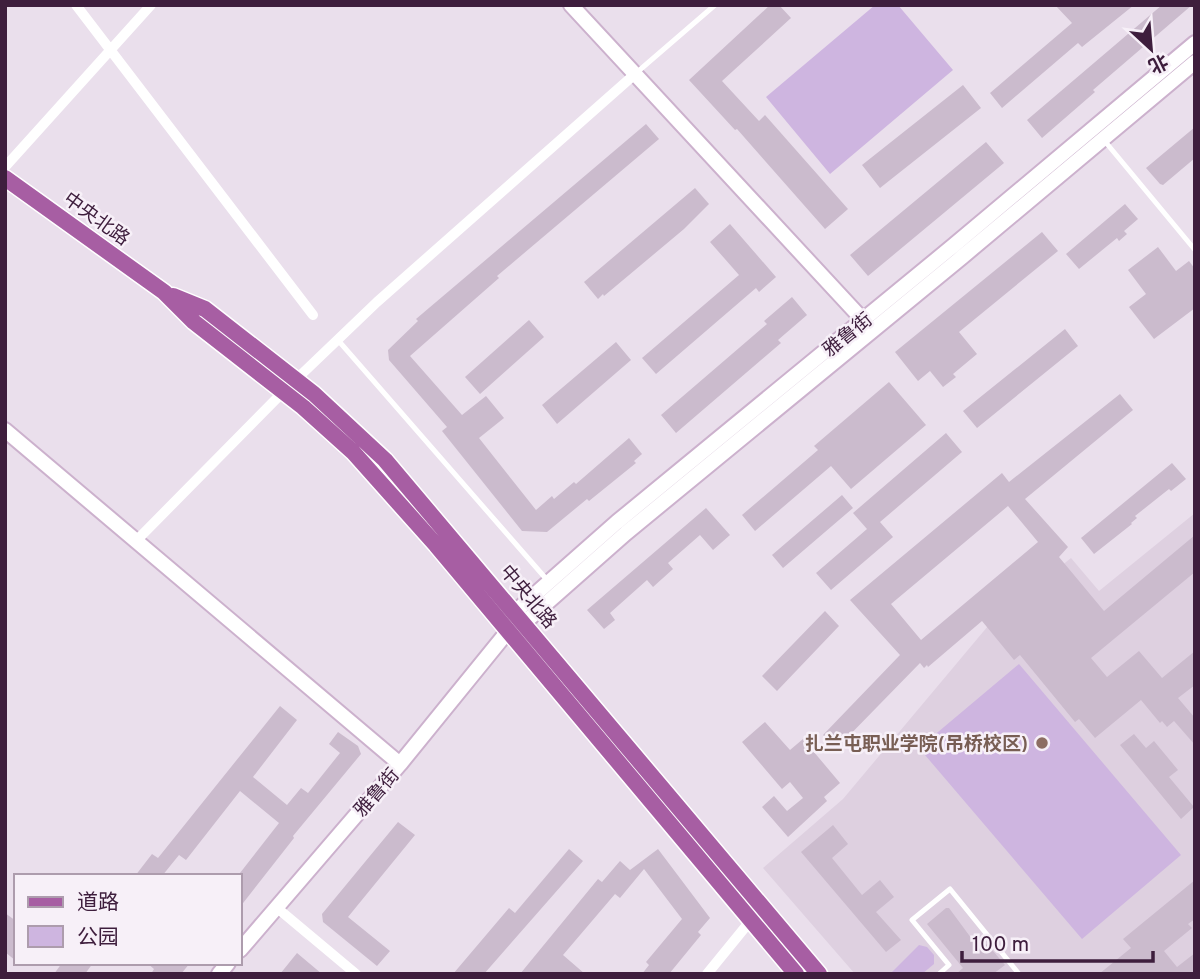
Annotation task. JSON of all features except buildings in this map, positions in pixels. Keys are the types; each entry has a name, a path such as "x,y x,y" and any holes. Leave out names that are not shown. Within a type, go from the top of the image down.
{"main road":[{"path":"571,5 863,320"},
{"name":"雅鲁街","path":"242,948 400,764 548,581 1195,43"},
{"name":"雅鲁街","path":"520,618 1195,62"},
{"name":"中央北路","path":"5,178 164,292 194,323 334,434 372,472 796,974"},
{"name":"中央北路","path":"164,292 205,309 345,421 385,460 819,974"},
{"path":"5,430 400,764"}],"street":[{"path":"76,5 313,315"},
{"path":"5,167 151,5"},
{"path":"137,540 337,339 635,74"},
{"path":"275,907 356,974"},
{"path":"707,974 751,920"}],"lane":[{"path":"635,74 715,5"},
{"path":"1103,139 1195,250"},
{"path":"337,339 548,581"},
{"path":"939,974 949,965 912,920 950,889 1019,974"}],"shaded area":[{"name":"扎兰屯职业学院(吊桥校区)","path":"1195,513 1195,974 855,974 763,868 843,799 988,626 1039,584 1071,558 1099,591"}],"green space":[{"path":"875,5 898,5 953,70 830,174 766,97"},
{"path":"1019,664 1181,855 1082,939 919,748"},
{"path":"919,945 927,947 934,955 934,964 922,974 890,974"}],"place":[{"name":"扎兰屯职业学院(吊桥校区)","path":"1042,743"}]}
